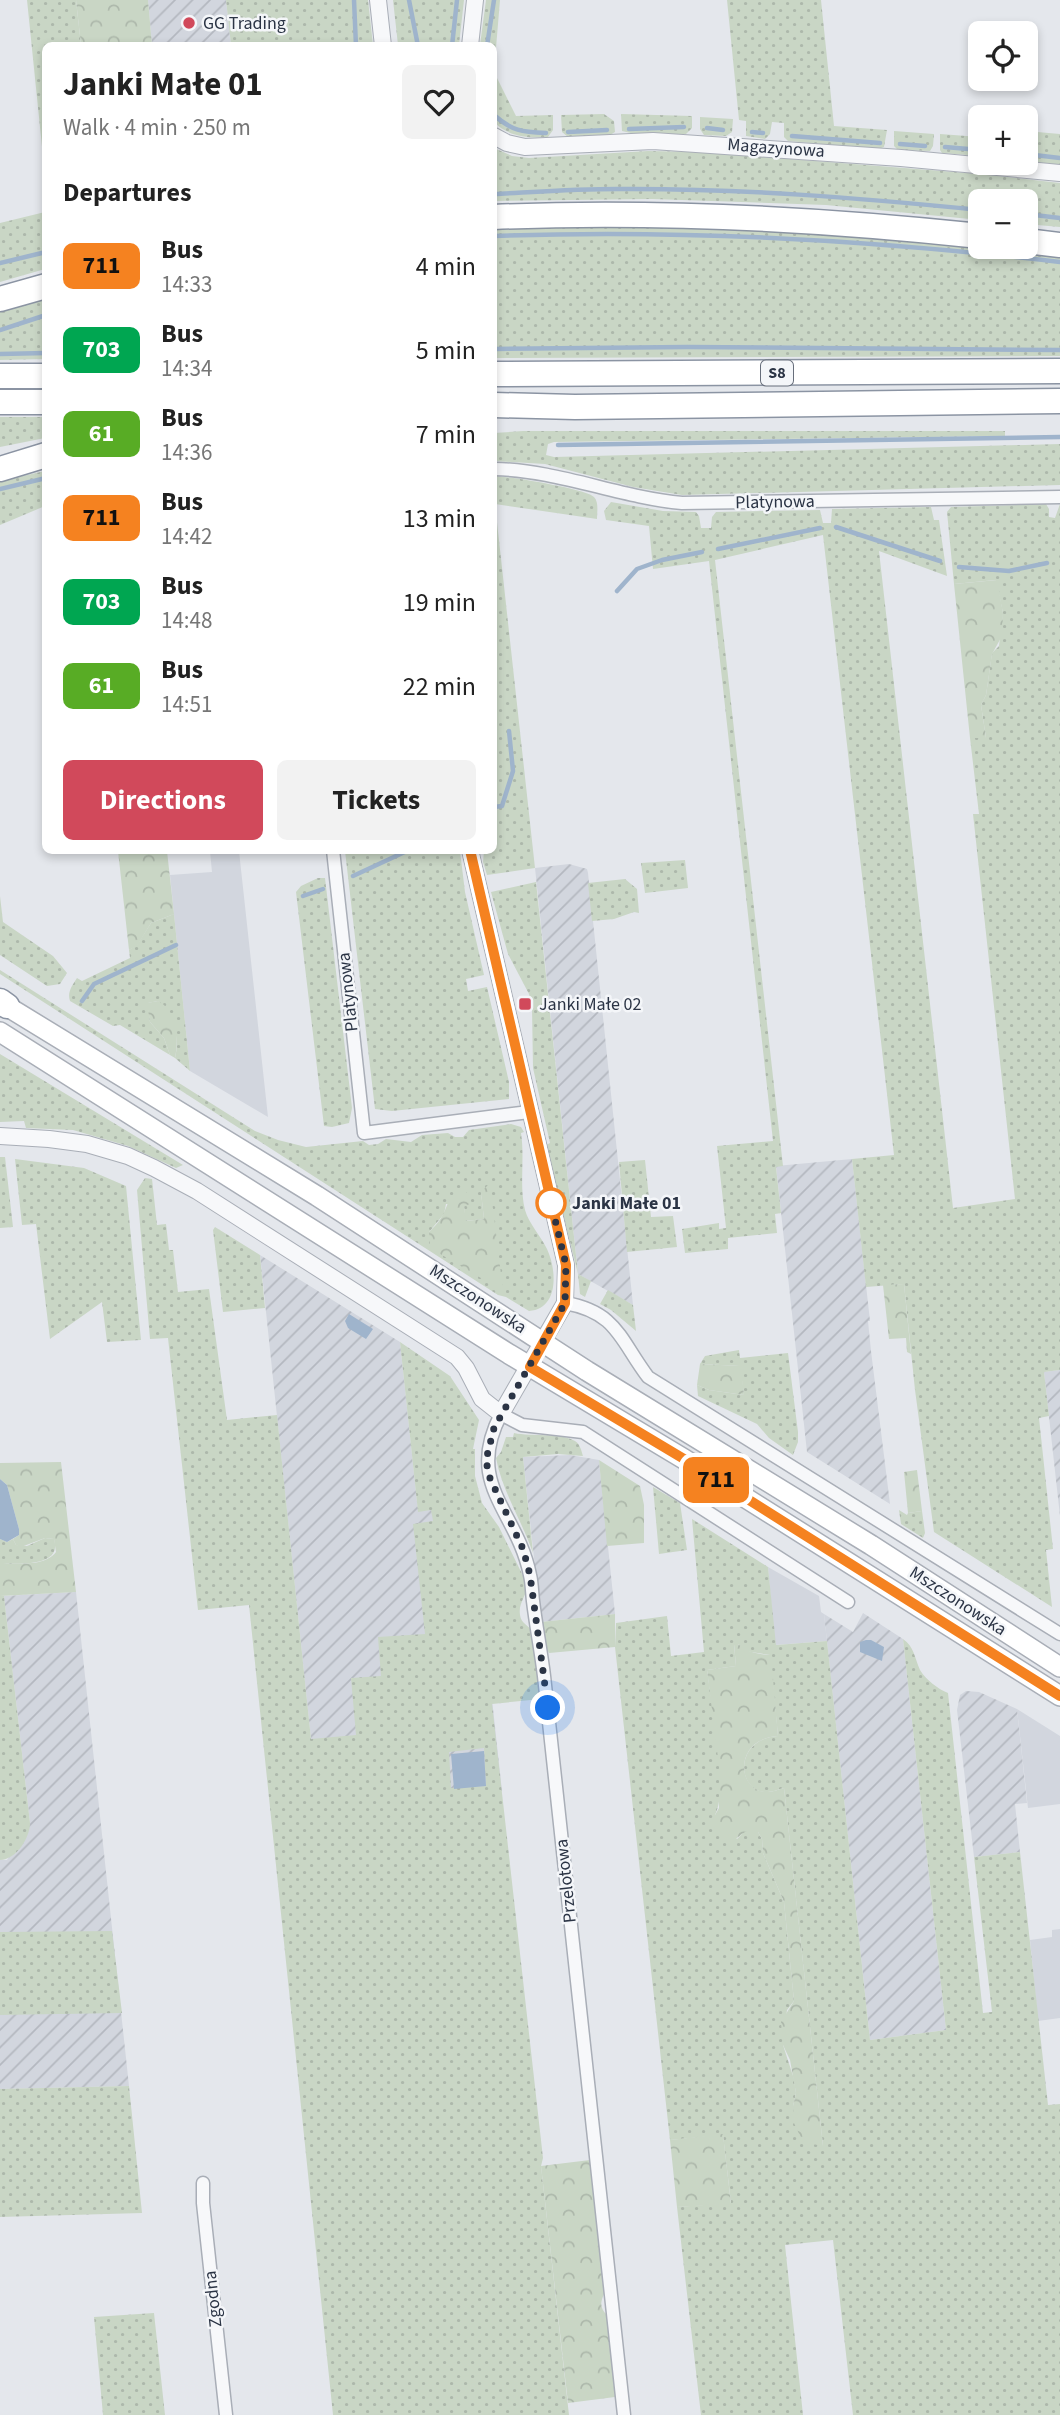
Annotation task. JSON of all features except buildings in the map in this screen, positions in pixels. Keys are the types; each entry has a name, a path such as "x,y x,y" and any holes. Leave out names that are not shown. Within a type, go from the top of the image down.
{"highway":[{"path":"497,217 600,215 799,221 968,235"},
{"path":"1038,242 1060,245"},
{"path":"0,299 42,287"},
{"name":"S8","path":"497,374 1060,371"},
{"path":"0,376 42,376"},
{"name":"S8","path":"497,405 575,407 1060,401"},
{"path":"0,402 42,402"},
{"path":"497,412 575,407"},
{"path":"0,461 42,455"},
{"path":"0,469 42,455"}],"main road":[{"name":"Mszczonowska","path":"2,1003 317,1196 1060,1667"},
{"name":"Mszczonowska","path":"0,1032 530,1367 684,1459 1060,1696"}],"street":[{"path":"378,0 383,42"},
{"path":"470,42 475,0"},
{"name":"Magazynowa","path":"497,138 525,147 676,142 901,158 1060,173"},
{"name":"Platynowa","path":"497,468 547,473 640,497 682,503 1060,497"},
{"name":"Platynowa","path":"333,854 364,1133 529,1112"},
{"path":"471,854 562,1246 567,1286 565,1303 584,1306 611,1322 648,1377 1060,1634"},
{"path":"0,1136 87,1144 128,1156 197,1191 457,1357 466,1368 482,1399 501,1414 522,1425 583,1432 848,1602"},
{"name":"Przelotowa","path":"565,1303 501,1414 488,1446 486,1460 489,1476 523,1549 530,1575 544,1676 624,2415"},
{"name":"Zgodna","path":"203,2183 226,2415"}],"shaded area":[{"name":"GG Trading","path":"148,0 226,0 231,42 152,42"},
{"path":"210,854 239,854 268,1117 190,1071 170,875 212,872"},
{"path":"569,864 587,869 588,873 633,1305 578,1274 535,868"},
{"path":"852,1159 871,1351 890,1504 807,1452 776,1166"},
{"path":"260,1255 400,1342 418,1511 471,1506 502,1791 452,1797 311,1739"},
{"path":"1060,1370 1060,1516 1044,1372"},
{"path":"570,1455 599,1460 615,1614 541,1622 523,1457"},
{"path":"768,1567 819,1596 827,1641 775,1645"},
{"path":"76,1592 129,2086 0,2089 0,1860 7,1860 30,1823 4,1596"},
{"path":"863,1613 903,1639 946,2030 870,2040 824,1614 853,1632"},
{"path":"966,1691 979,1692 1017,1709 1027,1803 1015,1804 1020,1852 974,1857 957,1710 960,1695"},
{"path":"1017,1709 1060,1736 1060,1804 1028,1808"},
{"path":"1060,1929 1060,2018 1038,2021 1030,1940 1052,1937 1052,1930"}],"green space":[{"path":"27,0 76,0 81,42 42,42 42,147"},
{"path":"76,0 148,0 152,42 81,42"},
{"path":"226,0 368,0 373,42 231,42"},
{"path":"393,0 464,0 459,42 398,42"},
{"path":"486,0 500,0 496,42 480,42"},
{"path":"727,0 821,0 834,126 887,130 884,147 878,149 788,141 784,137 784,123 772,122 770,134 765,139 746,136 746,121 739,120"},
{"path":"497,78 516,116 553,115 553,130 548,137 519,136 497,124"},
{"path":"604,114 614,121 615,132 610,135 568,137 562,132 561,115"},
{"path":"621,114 692,116 692,128 686,134 635,134 622,131"},
{"path":"700,117 733,119 732,132 726,136 704,135 700,129"},
{"path":"894,131 934,134 933,146 930,151 898,150 894,146"},
{"path":"1038,132 1060,134 1060,166 1038,163"},
{"path":"940,134 968,136 968,155 942,153"},
{"path":"497,149 512,156 529,158 648,151 700,152 1060,183 1060,227 1038,225 1038,189 968,189 968,219 826,205 652,199 497,201"},
{"path":"42,213 42,270 0,282 0,223"},
{"path":"728,227 968,247 968,259 1038,259 1038,252 1060,254 1060,356 497,358 497,228"},
{"path":"42,299 42,359 0,360 0,311"},
{"path":"0,417 42,417 42,439 0,447"},
{"path":"1005,431 1005,436 554,442 548,444 546,455 554,457 1060,444 1060,485 682,495 633,487 545,464 497,461 497,433"},
{"path":"42,472 42,507 0,525 0,481"},
{"path":"497,476 588,494 596,499 597,519 497,504"},
{"path":"611,502 663,511 696,512 701,528 711,528 712,517 716,512 820,510 823,523 831,523 832,509 931,507 934,520 939,520 947,576 879,551 953,1208 1015,1199 973,814 979,814 970,738 986,738 981,705 986,695 992,653 999,646 1003,613 996,580 954,584 947,512 951,507 1046,504 1049,517 1055,518 1060,504 1060,1370 1044,1372 1049,1416 1039,1418 1053,1549 1046,1550 1052,1607 934,1532 904,1284 866,1287 852,1159 894,1155 823,535 715,560 783,1166 776,1167 781,1213 775,1214 777,1233 728,1238 728,1249 685,1253 682,1229 719,1223 719,1229 726,1228 717,1146 773,1141 709,561 653,569 649,526 606,520 604,511"},
{"path":"497,522 535,868 487,875 484,854 497,854"},
{"path":"997,580 1003,613 1002,636 992,654 986,695 981,705 986,738 970,738 954,584"},
{"path":"118,854 167,854 174,914 151,923 137,946 129,950"},
{"path":"345,854 460,854 465,892 484,975 466,979 468,991 487,987 509,1082 509,1099 392,1111 375,1109"},
{"path":"685,860 688,888 645,893 641,863"},
{"path":"318,878 325,878 352,1108 349,1123 332,1127 324,1126 296,892 301,886"},
{"path":"625,879 637,889 639,913 592,921 588,883"},
{"path":"536,882 578,1274 546,1145 550,1143 533,1068 532,1007 529,994 508,954 491,892"},
{"path":"0,896 3,922 53,956 67,973 60,984 47,986 0,955"},
{"path":"174,914 190,1071 175,1058 176,1034 158,1001 148,1003 150,1022 164,1038 170,1055 120,1025 113,1026 69,998 77,978 82,981 130,958 129,950 137,945 151,923"},
{"path":"0,970 255,1131 278,1140 306,1147 363,1141 369,1145 386,1139 411,1142 422,1135 448,1133 463,1137 469,1130 511,1124 521,1127 524,1132 521,1133 523,1201 527,1215 544,1244 553,1267 551,1296 539,1309 529,1311 498,1295 0,974","holes":["481,1192 502,1290 429,1232 444,1214 446,1204 464,1205 465,1221 484,1219"]},
{"path":"158,1001 173,1018 177,1043 175,1058 170,1055 164,1038 150,1022 147,1003"},
{"path":"0,1054 183,1165 176,1168 128,1146 73,1130 26,1128 24,1121 0,1122"},
{"path":"0,1157 5,1157 13,1227 0,1228"},
{"path":"15,1159 84,1168 126,1186 141,1340 107,1342 102,1302 50,1339 36,1224 22,1225"},
{"path":"645,1160 651,1217 673,1216 677,1247 627,1252 619,1162"},
{"path":"145,1178 152,1179 157,1225 166,1224 169,1250 173,1250 178,1292 209,1289 227,1420 277,1415 311,1739 356,1735 351,1678 381,1676 378,1637 425,1634 413,1524 433,1521 431,1510 418,1512 400,1342 450,1376 479,1420 473,1449 475,1476 482,1503 499,1527 527,1584 520,1615 533,1632 537,1654 541,1699 492,1704 569,2415 333,2415 249,1605 198,1610 168,1338 150,1339 137,1190","holes":["484,1748 486,1786 451,1788 449,1752"]},
{"path":"490,1183 503,1291 430,1248 429,1232 440,1220 450,1199 461,1190 468,1193 470,1204 464,1206 466,1221 484,1219 481,1192"},
{"path":"215,1227 260,1255 265,1308 223,1312 213,1230"},
{"path":"578,1274 591,1281 585,1297 580,1294"},
{"path":"904,1284 911,1354 907,1352 906,1338 889,1339 883,1285"},
{"path":"608,1290 633,1305 636,1331 600,1304"},
{"path":"739,1350 740,1358 788,1353 798,1432 798,1442 793,1455 769,1438 757,1424 698,1396 697,1385 709,1390 744,1395 740,1366 700,1364 705,1356"},
{"path":"700,1364 741,1366 744,1395 709,1390 697,1385"},
{"path":"514,1433 569,1438 579,1444 583,1456 558,1454 523,1457 533,1553 503,1482 496,1458 506,1437 513,1437"},
{"path":"599,1460 640,1486 644,1505 644,1543 607,1546"},
{"path":"61,1462 76,1592 0,1596 0,1564 38,1562 56,1552 54,1539 45,1538 21,1547 16,1545 13,1539 19,1535 19,1529 7,1485 0,1479 0,1463"},
{"path":"917,1470 922,1511 908,1513 904,1472"},
{"path":"653,1487 680,1503 687,1550 659,1554"},
{"path":"899,1510 907,1515 922,1511 925,1533 923,1538 901,1524"},
{"path":"692,1519 768,1567 776,1645 827,1641 870,2040 946,2030 903,1639 912,1649 923,1674 932,1684 948,1693 983,2013 992,2012 974,1857 1020,1852 1048,2105 1060,2104 1060,2415 853,2415 833,2240 785,2245 803,2415 701,2415 677,2207 731,2203 723,2135 670,2140 615,1647 616,1623 667,1616 671,1656 704,1652","holes":["738,1644 745,1651 770,1655 778,1736 763,1739 753,1746 746,1756 745,1776 750,1785 758,1790 770,1792 784,1788 823,2146 793,2106 796,2093 794,2079 783,2045 787,2010 794,2001 784,1902 763,1853 762,1839 758,1832 744,1832 737,1839 715,1815 719,1803 720,1766 707,1670 736,1666 734,1645"]},
{"path":"45,1538 54,1539 55,1548 52,1555 46,1559 0,1564 0,1539 7,1542 13,1539 16,1545 27,1546"},
{"path":"0,1596 4,1596 30,1823 28,1835 17,1852 0,1860"},
{"path":"615,1614 615,1647 549,1653 543,1641 541,1622"},
{"path":"734,1644 753,1652 771,1655 778,1736 763,1739 753,1746 746,1755 745,1776 758,1790 770,1792 784,1788 823,2146 808,2143 800,2136 794,2123 793,2106 796,2093 790,2060 783,2045 781,2022 794,2001 784,1902 763,1853 762,1839 758,1832 745,1832 730,1843 723,1841 715,1828 715,1815 719,1808 719,1766 707,1670 736,1666"},
{"path":"112,1931 122,2013 0,2015 0,1932"},
{"path":"129,2086 142,2213 0,2217 0,2089"},
{"path":"723,2134 731,2204 677,2207 670,2140"},
{"path":"590,2160 604,2294 601,2305 607,2315 615,2397 568,2403 541,2166"},
{"path":"154,2313 165,2415 103,2415 94,2317"}],"water":[{"path":"349,1314 373,1329 366,1339 348,1328 345,1321"},
{"path":"0,1479 7,1485 19,1529 19,1535 7,1542 0,1539"},
{"path":"866,1640 884,1647 882,1661 860,1652 860,1642"},
{"path":"484,1751 486,1786 454,1789 451,1754"}],"waterway":[{"path":"354,0 356,42"},
{"path":"409,0 417,42"},
{"path":"452,42 457,0"},
{"path":"488,42 494,0"},
{"path":"497,117 518,130 546,133"},
{"path":"629,129 684,127"},
{"path":"707,128 723,130"},
{"path":"568,132 607,130"},
{"path":"752,132 763,133"},
{"path":"792,136 880,143"},
{"path":"900,144 925,146"},
{"path":"945,147 968,149"},
{"path":"1038,155 1060,158"},
{"path":"497,194 602,189 708,190 968,209"},
{"path":"1038,215 1060,218"},
{"path":"497,236 636,234 777,238 1060,262"},
{"path":"0,263 42,253"},
{"path":"0,330 42,316"},
{"path":"497,349 687,347 1060,350"},
{"path":"0,354 42,353"},
{"path":"558,445 1060,437"},
{"path":"0,489 42,479"},
{"path":"836,527 940,561"},
{"path":"718,549 820,528"},
{"path":"617,591 637,569 662,560 702,552"},
{"path":"959,567 1009,571 1047,563"},
{"path":"497,807 502,806 513,771 509,731"},
{"path":"353,876 400,854"},
{"path":"303,896 323,889"},
{"path":"82,1001 94,984 176,945"}],"bus line":[{"name":"711","path":"471,854 566,1265 565,1303 530,1367 684,1459 1060,1696"}],"place":[{"name":"GG Trading","path":"189,23"},
{"name":"Janki Małe 02","path":"525,1004"},
{"name":"Janki Małe 01","path":"551,1203"}],"route":[{"path":"548,1708 530,1575 523,1549 493,1488 486,1460 488,1446 501,1414 565,1303 566,1265 551,1203"}]}
